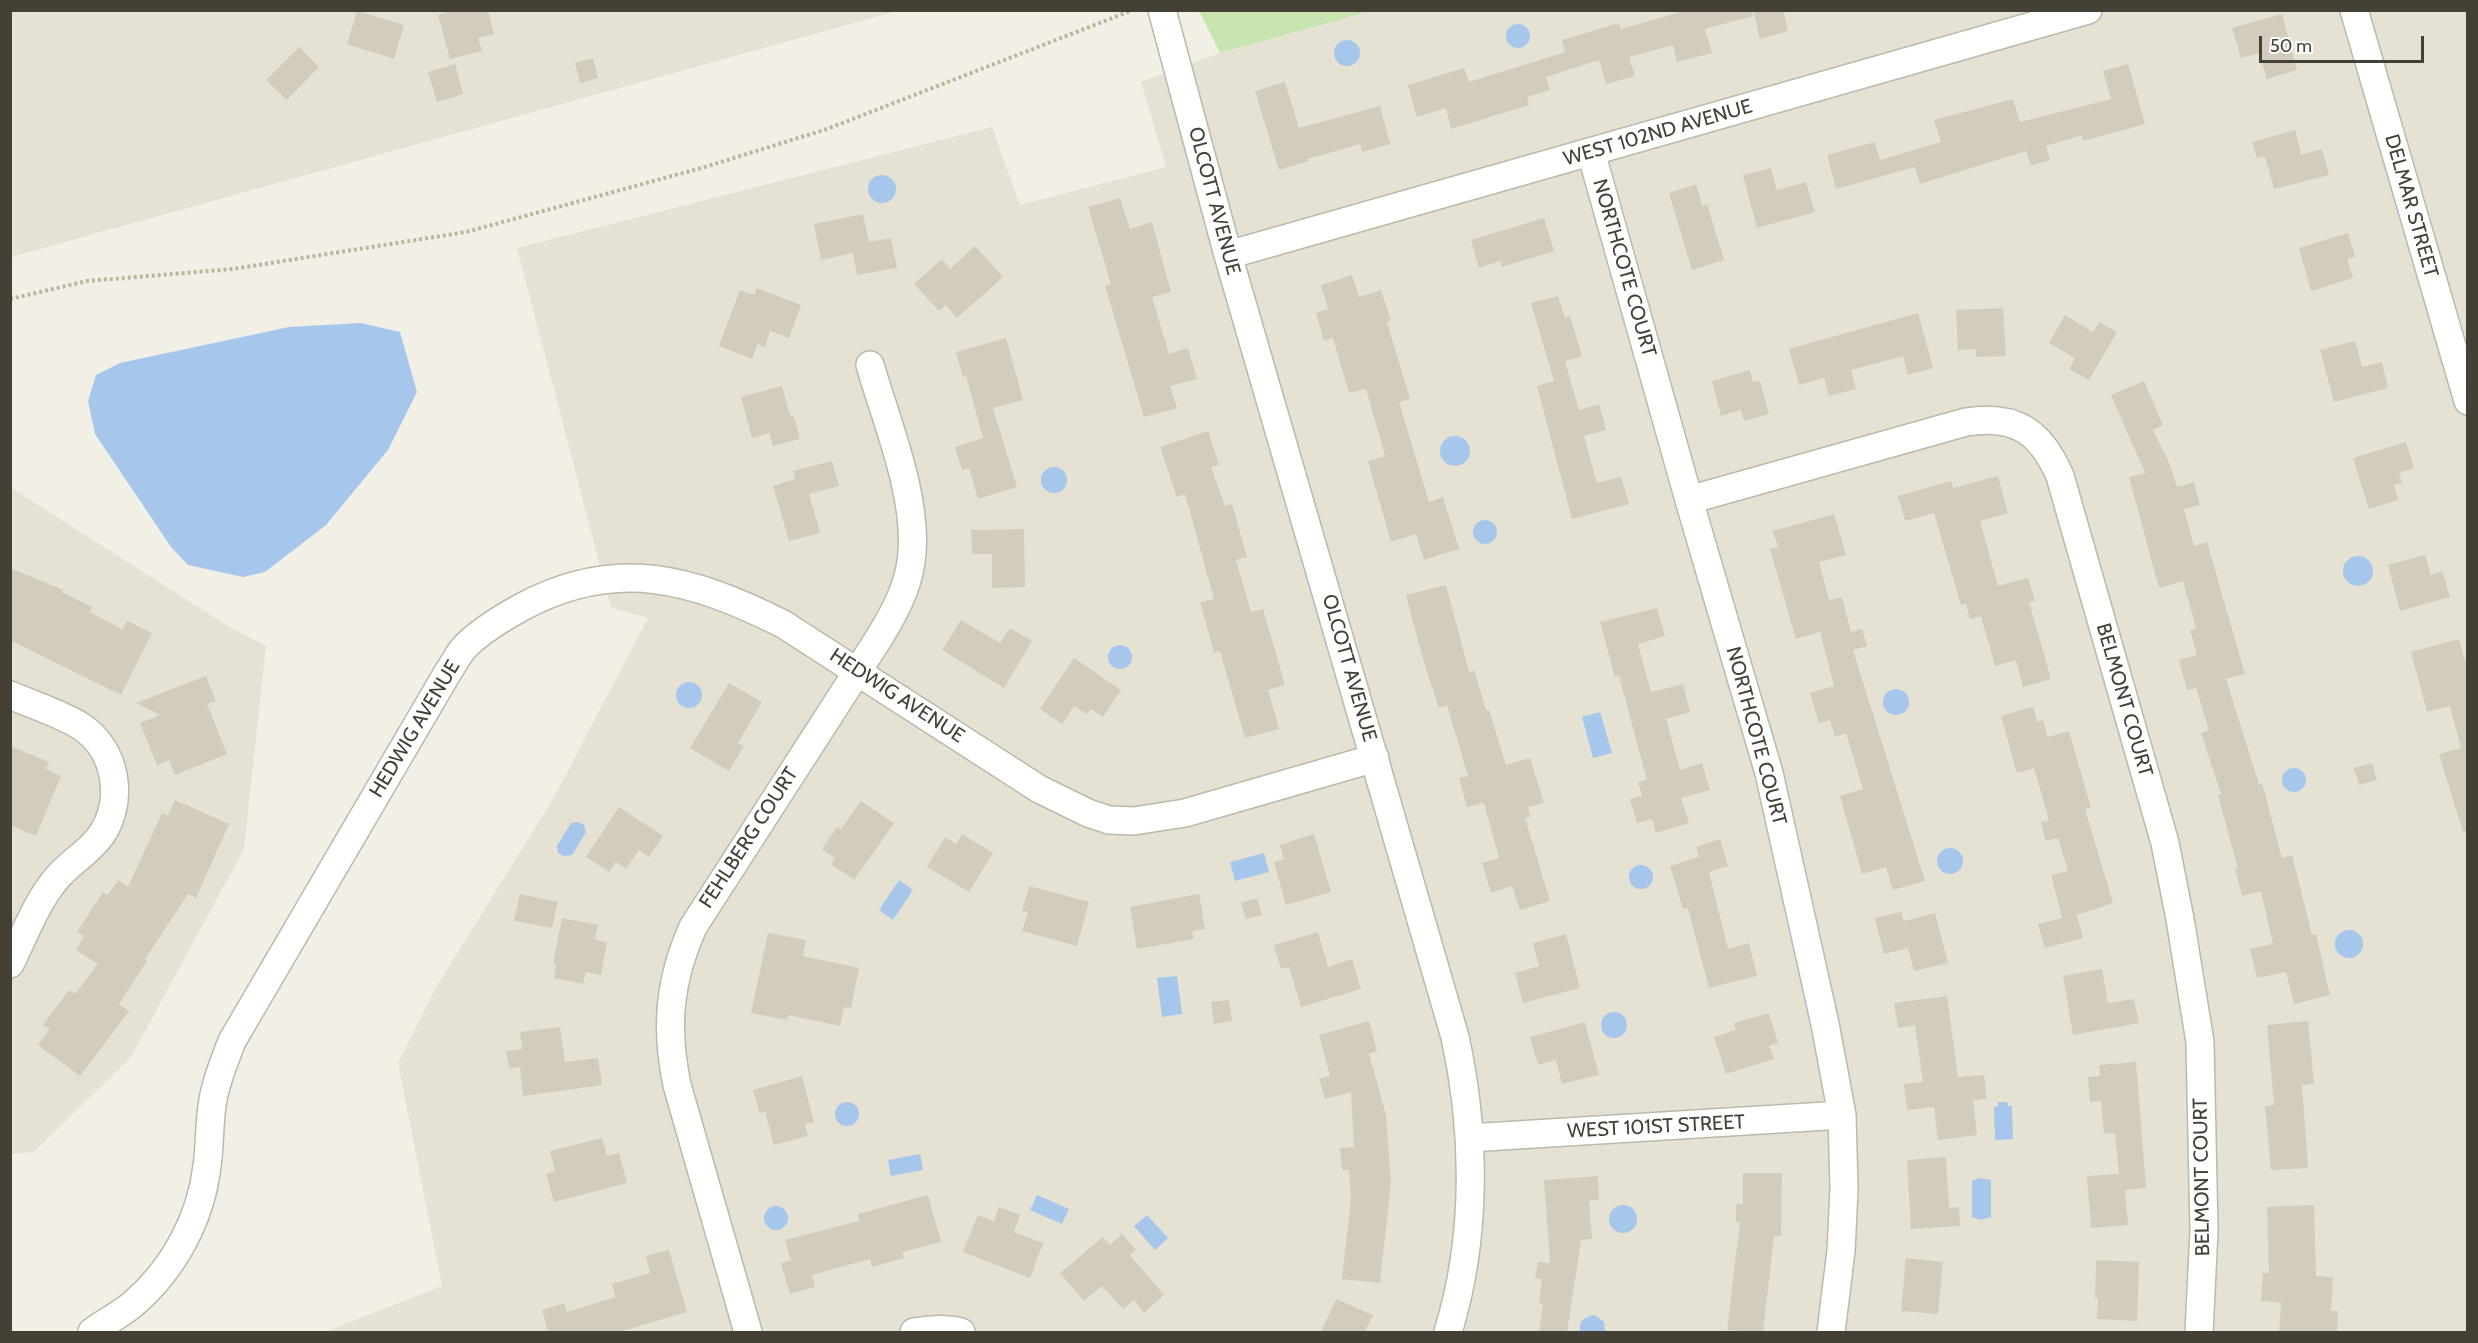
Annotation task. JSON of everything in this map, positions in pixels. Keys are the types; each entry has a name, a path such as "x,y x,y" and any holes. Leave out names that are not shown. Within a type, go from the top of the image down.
{"street":[{"name":"OLCOTT AVENUE","path":"1162,10 1228,255 1375,758 1462,1067 1469,1138 1467,1235 1458,1295 1448,1332"},
{"name":"WEST 102ND AVENUE","path":"1228,255 2088,10"},
{"name":"DELMAR STREET","path":"2354,10 2468,401"},
{"name":"NORTHCOTE COURT","path":"1591,152 1769,773 1823,1013 1842,1115 1844,1189 1841,1251 1831,1332"},
{"name":"FEHLBERG COURT","path":"748,1332 677,1085 670,1027 672,987 683,948 693,927 879,638 900,601 911,564 913,540 910,501 870,365"},
{"name":"BELMONT COURT","path":"1689,500 1987,418 2013,424 2032,433 2050,452 2060,476 2165,843 2180,919 2200,1042 2204,1231 2199,1332"},
{"name":"HEDWIG AVENUE","path":"92,1332 133,1304 177,1254 188,1233 202,1193 208,1163 212,1103 232,1041 435,693 463,650 472,642 512,613 573,585 610,578 652,579 675,582 741,603 783,624 858,670 1039,789 1080,810 1109,820 1134,821 1185,813 1375,758"},
{"path":"10,695 82,727 100,746 108,759 116,786 110,817 103,832 46,893 10,964"},
{"name":"WEST 101ST STREET","path":"1469,1138 1842,1115"},
{"path":"914,1332 950,1329 961,1332"}],"path":[{"path":"10,299 87,281 233,269 466,232 705,167 816,132 1133,10"}],"shaded area":[{"path":"11,11 897,11 11,257"},
{"path":"1371,11 2467,11 2467,1332 325,1332 442,1286 398,1063 435,989 553,799 648,618 611,608 517,248 992,127 1020,205 1166,167 1141,82 1220,53"},
{"path":"10,487 228,626 266,646 244,849 131,1057 34,1152 11,1154"}],"green space":[{"path":"1199,11 1371,11 1220,53"}],"water":[{"path":"1518,24 1526,28 1530,36 1526,44 1518,48 1510,44 1506,36 1510,28"},
{"path":"1347,40 1356,44 1360,53 1356,62 1347,66 1338,62 1334,53 1338,44"},
{"path":"882,175 892,179 896,189 892,199 882,203 872,199 868,189 872,179"},
{"path":"361,323 400,332 417,392 388,450 326,525 265,572 243,577 188,565 171,547 95,434 88,401 96,375 120,363 289,327"},
{"path":"1455,436 1466,440 1470,451 1466,462 1455,466 1444,462 1440,451 1444,440"},
{"path":"1054,467 1063,471 1067,480 1063,489 1054,493 1045,489 1041,480 1045,471"},
{"path":"1485,520 1490,521 1496,527 1496,537 1490,543 1485,544 1480,543 1474,537 1473,532 1474,527 1480,521"},
{"path":"2358,556 2364,557 2372,565 2372,577 2364,585 2358,586 2352,585 2344,577 2343,571 2344,565 2352,557"},
{"path":"1120,645 1128,649 1132,657 1128,665 1120,669 1112,665 1108,657 1112,649"},
{"path":"689,682 698,686 702,695 698,704 689,708 680,704 676,695 680,686"},
{"path":"1896,689 1905,693 1909,702 1905,711 1896,715 1887,711 1883,702 1887,693"},
{"path":"1600,712 1612,753 1593,758 1582,717"},
{"path":"2289,768 2299,768 2306,775 2306,785 2299,792 2289,792 2282,785 2282,775"},
{"path":"578,822 584,825 586,832 572,855 564,856 558,853 557,846 571,823"},
{"path":"1950,848 1959,852 1963,861 1959,870 1950,874 1941,870 1937,861 1941,852"},
{"path":"1264,853 1269,872 1235,881 1230,862"},
{"path":"1641,865 1649,869 1653,877 1649,885 1641,889 1633,885 1629,877 1633,869"},
{"path":"899,880 913,890 893,920 879,910"},
{"path":"2349,930 2359,934 2363,944 2359,954 2349,958 2339,954 2335,944 2339,934"},
{"path":"1177,976 1182,1014 1162,1017 1157,978"},
{"path":"1614,1012 1623,1016 1627,1025 1623,1034 1614,1038 1605,1034 1601,1025 1605,1016"},
{"path":"847,1102 856,1105 859,1114 856,1123 847,1126 838,1123 835,1114 838,1105"},
{"path":"1998,1102 2007,1102 2008,1106 2012,1106 2013,1139 1995,1140 1994,1107 1998,1106"},
{"path":"920,1154 923,1170 891,1176 888,1160"},
{"path":"1979,1178 1991,1180 1991,1217 1981,1220 1972,1217 1972,1181"},
{"path":"1037,1195 1069,1209 1062,1224 1030,1210"},
{"path":"1623,1205 1633,1209 1637,1219 1633,1229 1623,1233 1613,1229 1609,1219 1613,1209"},
{"path":"776,1206 785,1209 788,1218 785,1227 776,1230 767,1227 764,1218 767,1209"},
{"path":"1147,1215 1168,1238 1155,1250 1134,1226"},
{"path":"1595,1315 1604,1322 1605,1332 1580,1332 1583,1320"}],"building":[{"path":"454,10 488,10 494,34 478,38 482,51 450,59 438,15"},
{"path":"1688,10 1752,10 1753,16 1705,29 1712,53 1677,62 1673,45 1629,57 1635,76 1606,84 1599,60 1546,77 1550,90 1527,97 1529,105 1451,129 1446,108 1417,117 1408,85 1464,68 1469,82 1565,52 1562,40 1619,23 1621,29"},
{"path":"1753,10 1783,10 1788,31 1760,39"},
{"path":"357,11 404,25 394,59 347,44"},
{"path":"2282,14 2297,70 2267,79 2259,53 2241,58 2232,28"},
{"path":"299,47 319,67 287,100 266,80"},
{"path":"593,58 598,78 580,83 575,63"},
{"path":"455,64 463,94 437,102 428,72"},
{"path":"2128,64 2145,124 2083,141 2082,135 2046,146 2050,160 2031,166 2026,151 1920,184 1915,167 1836,189 1827,155 1875,142 1880,160 1941,142 1934,120 2013,99 2020,122 2111,99 2103,71"},
{"path":"1285,82 1299,128 1380,106 1390,144 1362,152 1360,144 1279,170 1255,91"},
{"path":"2295,130 2301,155 2322,149 2329,175 2274,189 2265,156 2257,158 2252,142"},
{"path":"1771,168 1777,190 1806,182 1815,212 1757,228 1743,175"},
{"path":"1696,184 1702,206 1707,204 1724,260 1692,270 1669,193"},
{"path":"1120,198 1130,229 1152,222 1171,292 1152,297 1169,354 1188,348 1197,379 1170,386 1177,408 1144,417 1105,286 1111,284 1088,207"},
{"path":"863,214 869,242 891,238 897,268 857,275 853,253 821,260 814,224"},
{"path":"1544,218 1554,251 1502,267 1500,261 1479,268 1471,240"},
{"path":"2348,233 2355,257 2347,259 2353,278 2311,291 2299,248"},
{"path":"975,246 1003,277 957,318 946,305 939,311 914,284 942,259 950,269"},
{"path":"1352,275 1359,297 1381,290 1391,321 1387,322 1410,399 1399,402 1429,502 1443,497 1459,549 1424,560 1416,534 1391,542 1368,461 1385,456 1366,389 1349,393 1333,338 1324,341 1316,313 1328,309 1321,285"},
{"path":"757,288 801,305 789,338 770,331 765,347 758,344 752,359 719,346 740,290 754,295"},
{"path":"1558,296 1565,318 1570,316 1582,356 1565,361 1579,410 1599,404 1606,430 1584,436 1597,483 1621,477 1629,504 1572,519 1537,386 1554,381 1531,303"},
{"path":"2003,308 2006,356 1976,357 1976,349 1958,350 1956,310"},
{"path":"1918,313 1933,368 1908,375 1903,356 1851,370 1856,389 1829,396 1824,378 1799,385 1789,349"},
{"path":"2065,315 2093,332 2099,322 2117,332 2089,380 2069,369 2075,358 2049,343"},
{"path":"1006,338 1023,400 993,408 1017,487 978,499 969,468 962,470 955,447 983,438 966,376 963,377 956,352"},
{"path":"2355,341 2362,367 2382,362 2388,388 2334,402 2320,350"},
{"path":"1750,370 1753,382 1760,381 1769,414 1744,421 1741,410 1721,416 1712,381"},
{"path":"2144,381 2163,425 2153,430 2170,465 2177,487 2194,482 2200,505 2184,509 2194,546 2207,542 2245,674 2226,679 2259,784 2262,783 2282,858 2292,855 2312,935 2316,934 2330,995 2294,1004 2286,972 2257,978 2250,949 2273,944 2261,891 2242,896 2235,869 2238,869 2218,795 2221,794 2201,733 2209,730 2196,688 2187,690 2179,660 2197,655 2190,630 2196,628 2183,581 2159,588 2129,477 2145,473 2111,395"},
{"path":"782,386 790,416 794,416 800,439 773,446 769,433 752,438 741,397"},
{"path":"1208,431 1219,465 1211,467 1225,506 1232,504 1247,557 1236,560 1251,612 1263,609 1285,685 1268,690 1279,729 1245,738 1220,651 1214,653 1200,602 1214,599 1185,494 1177,497 1160,447"},
{"path":"2406,442 2414,468 2399,473 2402,483 2394,485 2398,500 2369,509 2353,458"},
{"path":"832,461 839,486 809,494 820,533 789,541 773,486 795,479 793,471"},
{"path":"1998,476 2008,513 1980,521 1998,586 2028,578 2035,601 2029,602 2051,679 2023,687 2016,660 1995,666 1981,616 1970,619 1966,604 1961,605 1934,513 1905,521 1898,496 1951,481 1953,488"},
{"path":"1834,514 1846,555 1819,562 1829,600 1842,597 1851,632 1862,629 1867,646 1853,650 1925,881 1893,890 1886,867 1862,874 1840,796 1863,789 1846,733 1835,737 1830,720 1819,723 1810,693 1834,686 1820,632 1796,639 1770,549 1778,547 1773,531"},
{"path":"1024,529 1025,587 992,588 992,554 972,554 971,530"},
{"path":"2425,555 2431,575 2442,571 2450,597 2400,611 2388,565"},
{"path":"10,568 63,590 62,592 92,607 90,612 122,629 127,621 152,633 121,695 10,640"},
{"path":"1446,585 1469,672 1474,670 1506,765 1530,758 1544,803 1528,807 1530,817 1525,818 1550,901 1520,910 1512,886 1491,893 1482,863 1499,858 1484,803 1467,807 1459,778 1468,776 1447,705 1439,708 1406,595"},
{"path":"1657,608 1665,636 1638,644 1651,692 1683,684 1690,712 1666,719 1680,770 1702,763 1710,790 1681,798 1689,823 1656,833 1652,819 1637,823 1630,799 1642,796 1638,782 1647,780 1619,676 1615,677 1600,622"},
{"path":"961,620 1000,643 1010,628 1032,641 1004,688 942,650"},
{"path":"2459,639 2468,671 2468,831 2463,832 2439,754 2461,748 2450,706 2427,712 2411,652"},
{"path":"1074,658 1121,690 1103,717 1091,709 1087,714 1074,706 1062,724 1040,709"},
{"path":"206,676 216,701 207,704 227,754 175,775 169,760 157,765 140,723 160,715 136,703"},
{"path":"729,683 762,702 738,743 744,746 729,771 690,748"},
{"path":"2033,707 2037,722 2043,720 2048,737 2069,731 2091,808 2085,809 2113,903 2077,915 2083,938 2045,948 2038,924 2062,918 2051,875 2068,871 2058,838 2046,841 2041,822 2049,820 2034,768 2017,773 2001,716"},
{"path":"10,746 49,762 46,769 61,776 36,836 10,825"},
{"path":"2372,763 2377,780 2359,785 2354,768"},
{"path":"175,800 229,824 196,898 188,894 145,959 147,961 119,1004 129,1011 80,1076 38,1045 50,1029 43,1025 69,990 75,994 98,964 76,950 84,936 77,932 103,892 108,895 118,880 128,887 162,813 168,816"},
{"path":"861,801 894,823 854,880 831,864 835,858 822,849 837,827 841,829"},
{"path":"619,807 663,836 649,857 639,850 626,869 616,862 609,872 586,857"},
{"path":"962,834 993,853 969,892 927,867 945,837 956,844"},
{"path":"1314,834 1331,892 1286,905 1274,862 1284,859 1280,845"},
{"path":"1720,839 1728,866 1709,872 1728,949 1749,943 1757,976 1709,988 1688,908 1683,909 1670,866 1699,857 1696,847"},
{"path":"1029,886 1089,902 1077,946 1022,931 1028,912 1022,911"},
{"path":"520,894 558,902 552,928 514,921"},
{"path":"1199,894 1205,929 1192,931 1194,939 1137,949 1130,907"},
{"path":"1257,898 1262,915 1246,919 1241,903"},
{"path":"1901,912 1904,921 1935,913 1948,963 1914,971 1908,948 1884,954 1875,918"},
{"path":"562,918 598,925 595,940 607,942 601,975 586,972 583,984 554,978 556,965 553,964"},
{"path":"1318,932 1328,967 1352,959 1361,989 1301,1007 1289,967 1281,969 1274,945"},
{"path":"768,933 806,940 803,956 859,968 851,1008 844,1007 840,1026 788,1015 787,1020 751,1013"},
{"path":"1566,934 1580,988 1523,1003 1515,973 1539,966 1533,943"},
{"path":"2102,969 2108,1003 2134,999 2139,1023 2073,1035 2063,976"},
{"path":"1947,996 1958,1077 1984,1075 1987,1099 1973,1100 1977,1135 1938,1140 1934,1107 1907,1110 1904,1084 1923,1082 1915,1025 1898,1028 1894,1003"},
{"path":"1229,1000 1232,1021 1214,1024 1211,1002"},
{"path":"1769,1013 1778,1043 1769,1046 1774,1059 1726,1074 1714,1037 1736,1030 1734,1023"},
{"path":"1369,1021 1377,1051 1369,1054 1386,1115 1391,1183 1380,1283 1342,1279 1351,1200 1349,1170 1342,1170 1340,1148 1354,1147 1351,1092 1325,1099 1319,1079 1330,1076 1319,1035"},
{"path":"2308,1021 2314,1084 2302,1085 2308,1168 2271,1170 2265,1106 2274,1105 2267,1025"},
{"path":"1585,1022 1599,1075 1562,1084 1556,1060 1538,1065 1530,1037"},
{"path":"560,1027 565,1062 598,1058 602,1085 523,1096 520,1067 509,1068 506,1051 522,1049 520,1032"},
{"path":"2136,1062 2146,1188 2125,1190 2128,1225 2091,1228 2087,1176 2119,1174 2115,1133 2104,1134 2101,1101 2090,1102 2088,1077 2100,1076 2099,1065"},
{"path":"802,1076 814,1122 805,1124 808,1136 774,1145 765,1111 760,1113 753,1090"},
{"path":"602,1138 607,1156 619,1153 627,1183 554,1202 546,1174 555,1171 550,1151"},
{"path":"1946,1157 1949,1208 1959,1207 1960,1226 1911,1229 1907,1160"},
{"path":"1743,1173 1782,1173 1781,1236 1774,1236 1763,1332 1727,1330 1740,1222 1736,1222 1736,1204 1743,1204"},
{"path":"1598,1176 1599,1200 1589,1201 1592,1239 1581,1240 1567,1332 1539,1332 1543,1304 1539,1304 1542,1279 1535,1278 1538,1262 1550,1263 1544,1180"},
{"path":"928,1195 941,1242 902,1252 904,1258 872,1267 870,1259 812,1275 815,1287 790,1294 781,1263 791,1260 785,1240 859,1221 858,1214"},
{"path":"2314,1205 2316,1276 2333,1277 2331,1311 2338,1311 2337,1332 2279,1332 2281,1303 2261,1301 2263,1273 2269,1273 2267,1207"},
{"path":"999,1207 1020,1215 1014,1232 1043,1243 1030,1278 963,1252 978,1215 994,1221"},
{"path":"1122,1234 1136,1250 1130,1255 1164,1295 1144,1313 1134,1300 1123,1309 1102,1286 1084,1301 1060,1273 1103,1237 1110,1245"},
{"path":"669,1250 687,1312 619,1332 548,1332 542,1310 564,1303 567,1312 616,1297 612,1284 650,1273 646,1256"},
{"path":"1906,1258 1943,1262 1938,1314 1901,1311"},
{"path":"2096,1260 2139,1262 2137,1321 2097,1319"},
{"path":"1336,1299 1373,1315 1365,1332 1321,1332"}]}
